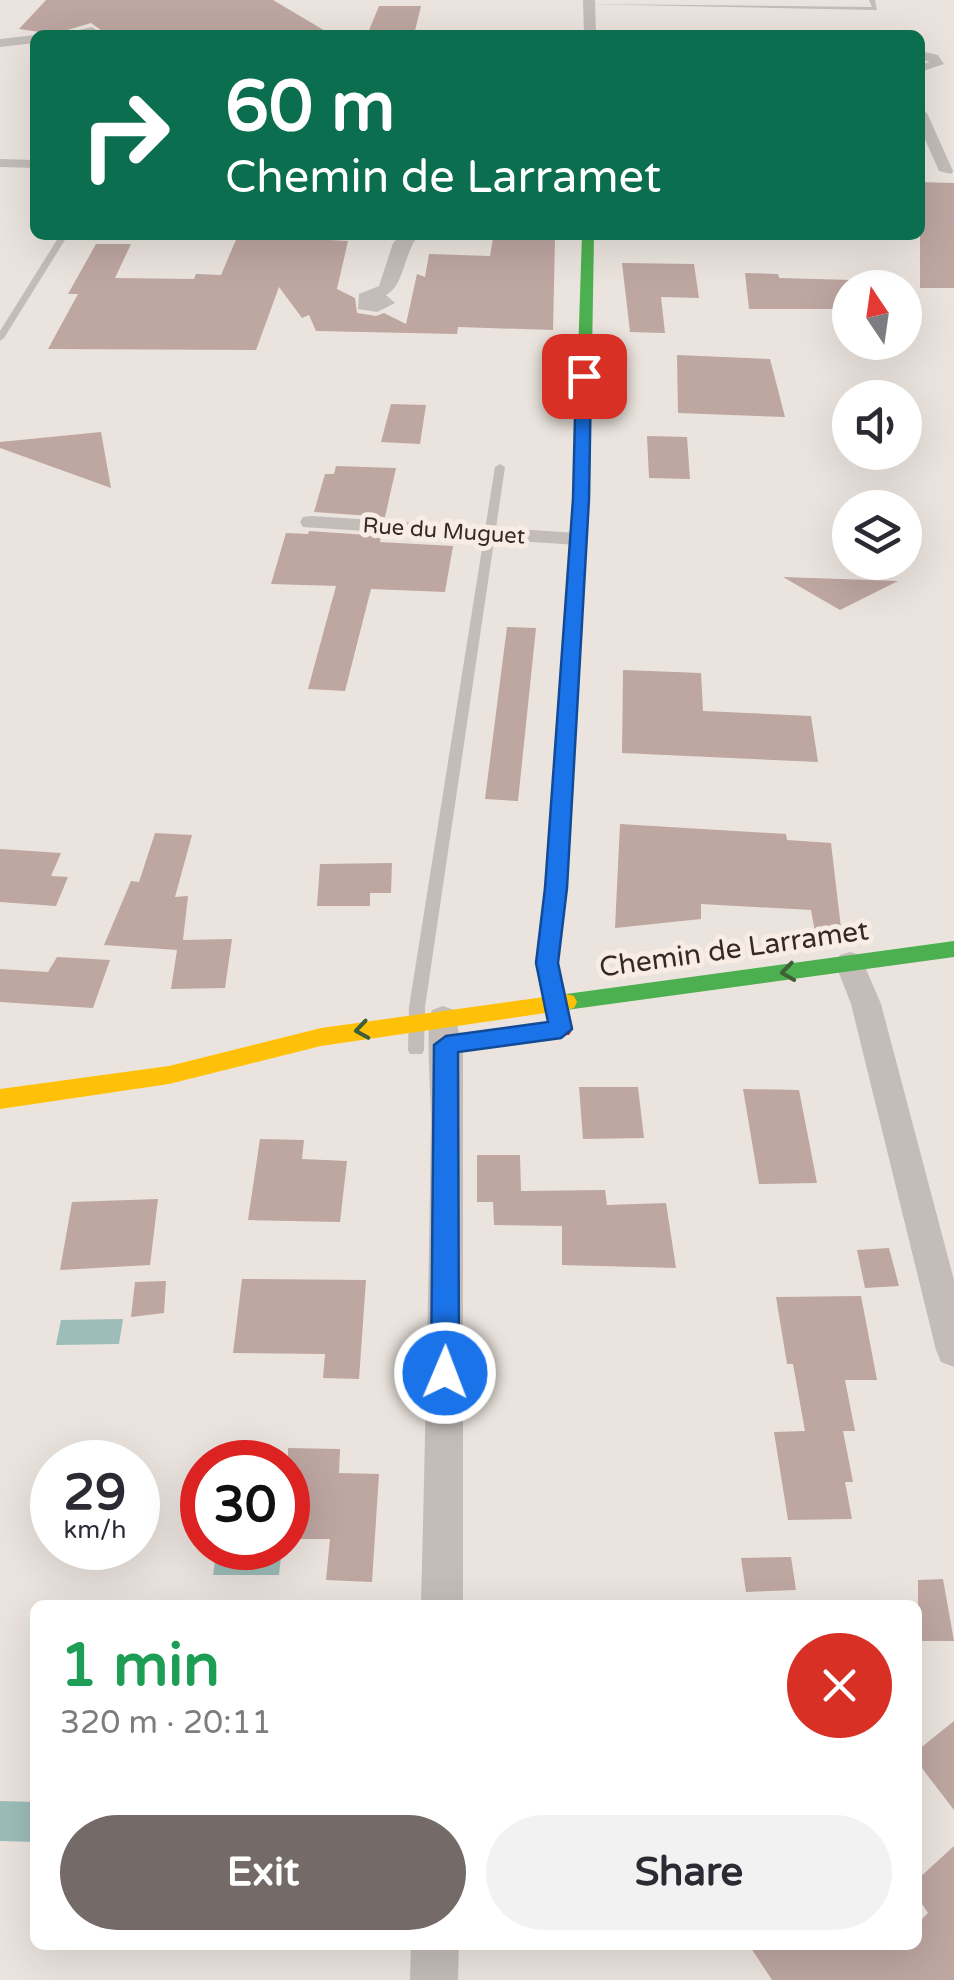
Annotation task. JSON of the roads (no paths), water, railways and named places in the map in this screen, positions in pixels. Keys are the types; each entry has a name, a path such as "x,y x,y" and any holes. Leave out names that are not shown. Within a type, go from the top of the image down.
{"street":[{"path":"589,2 590,30"},
{"path":"0,44 30,40"},
{"path":"925,56 934,58 938,64 925,67"},
{"path":"925,125 944,171"},
{"path":"0,163 30,164"},
{"path":"376,297 388,290 404,240"},
{"path":"560,1029 547,963 557,873 578,539 588,240"},
{"name":"Rue du Muguet","path":"311,522 578,539"},
{"name":"Chemin de Larramet","path":"802,993 855,974 954,949"},
{"name":"Chemin de Larramet","path":"170,1075 322,1036 431,1038 555,1004 855,974 954,972"},
{"path":"855,974 954,1350"},
{"path":"431,1038 442,1600"},
{"name":"Chemin de Larramet","path":"0,1099 170,1075 233,1073 359,1055"},
{"path":"434,1950 434,1980"}],"lane":[{"path":"589,2 875,9 872,0"},
{"path":"0,338 61,240"},
{"path":"431,1038 500,466"}],"water":[{"path":"123,1319 119,1344 56,1345 61,1320"},
{"path":"214,1570 280,1570 279,1575 213,1575"},
{"path":"0,1801 30,1802 30,1842 0,1841"}]}
